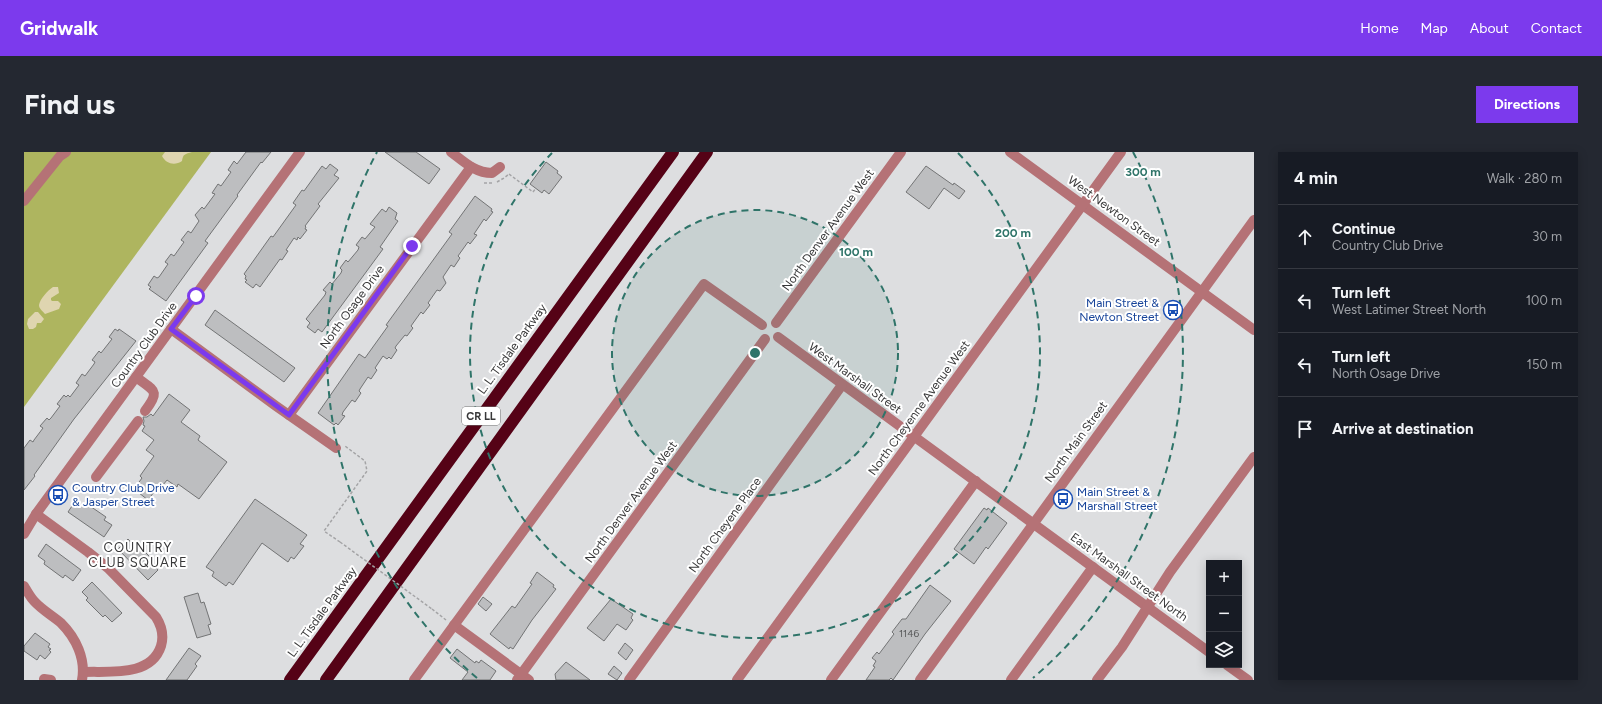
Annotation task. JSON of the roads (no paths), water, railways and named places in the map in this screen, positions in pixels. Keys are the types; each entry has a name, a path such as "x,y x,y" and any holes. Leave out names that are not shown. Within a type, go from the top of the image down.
{"highway":[{"name":"L. L. Tisdale Parkway","path":"290,680 673,152"},
{"name":"CR LL","path":"326,680 707,152"}],"street":[{"path":"24,201 60,156 66,152"},
{"name":"Country Club Drive","path":"24,534 36,514 300,152"},
{"path":"451,152 471,167 486,173 495,172 500,167"},
{"name":"North Denver Avenue West","path":"776,323 901,152"},
{"name":"West Newton Street","path":"1010,152 1254,330"},
{"name":"North Cheyenne Avenue West","path":"737,680 1121,152"},
{"name":"North Osage Drive","path":"289,415 471,167"},
{"name":"North Main Street","path":"920,680 1254,220"},
{"path":"414,680 451,623 686,306 704,284 762,325"},
{"path":"769,321 776,323 780,328 778,337 772,341 765,339 760,332 762,325 769,321"},
{"path":"171,329 289,415 339,446"},
{"name":"West Marshall Street","path":"778,337 842,385 1034,523"},
{"name":"North Denver Avenue West","path":"522,678 765,339"},
{"path":"136,377 154,391 155,395 145,411"},
{"name":"North Cheyene Place","path":"629,680 842,385"},
{"path":"96,477 138,421"},
{"path":"1097,680 1148,607 1170,572 1254,457"},
{"path":"831,680 976,481"},
{"path":"24,586 36,602 60,623 72,636 79,649 83,676 134,670 150,663 159,652 162,644 160,623 108,568 36,514"},
{"name":"East Marshall Street North","path":"1034,523 1206,650"},
{"path":"1011,680 1093,567"},
{"path":"451,623 522,678"},
{"path":"1231,668 1248,680"}],"place":[{"name":"Main Street & Newton Street","path":"1173,310"},
{"name":"Country Club Drive & Jasper Street","path":"58,495"},
{"name":"Main Street & Marshall Street","path":"1063,499"}],"district":[{"name":"COUNTRY CLUB SQUARE","path":"138,554"}]}
